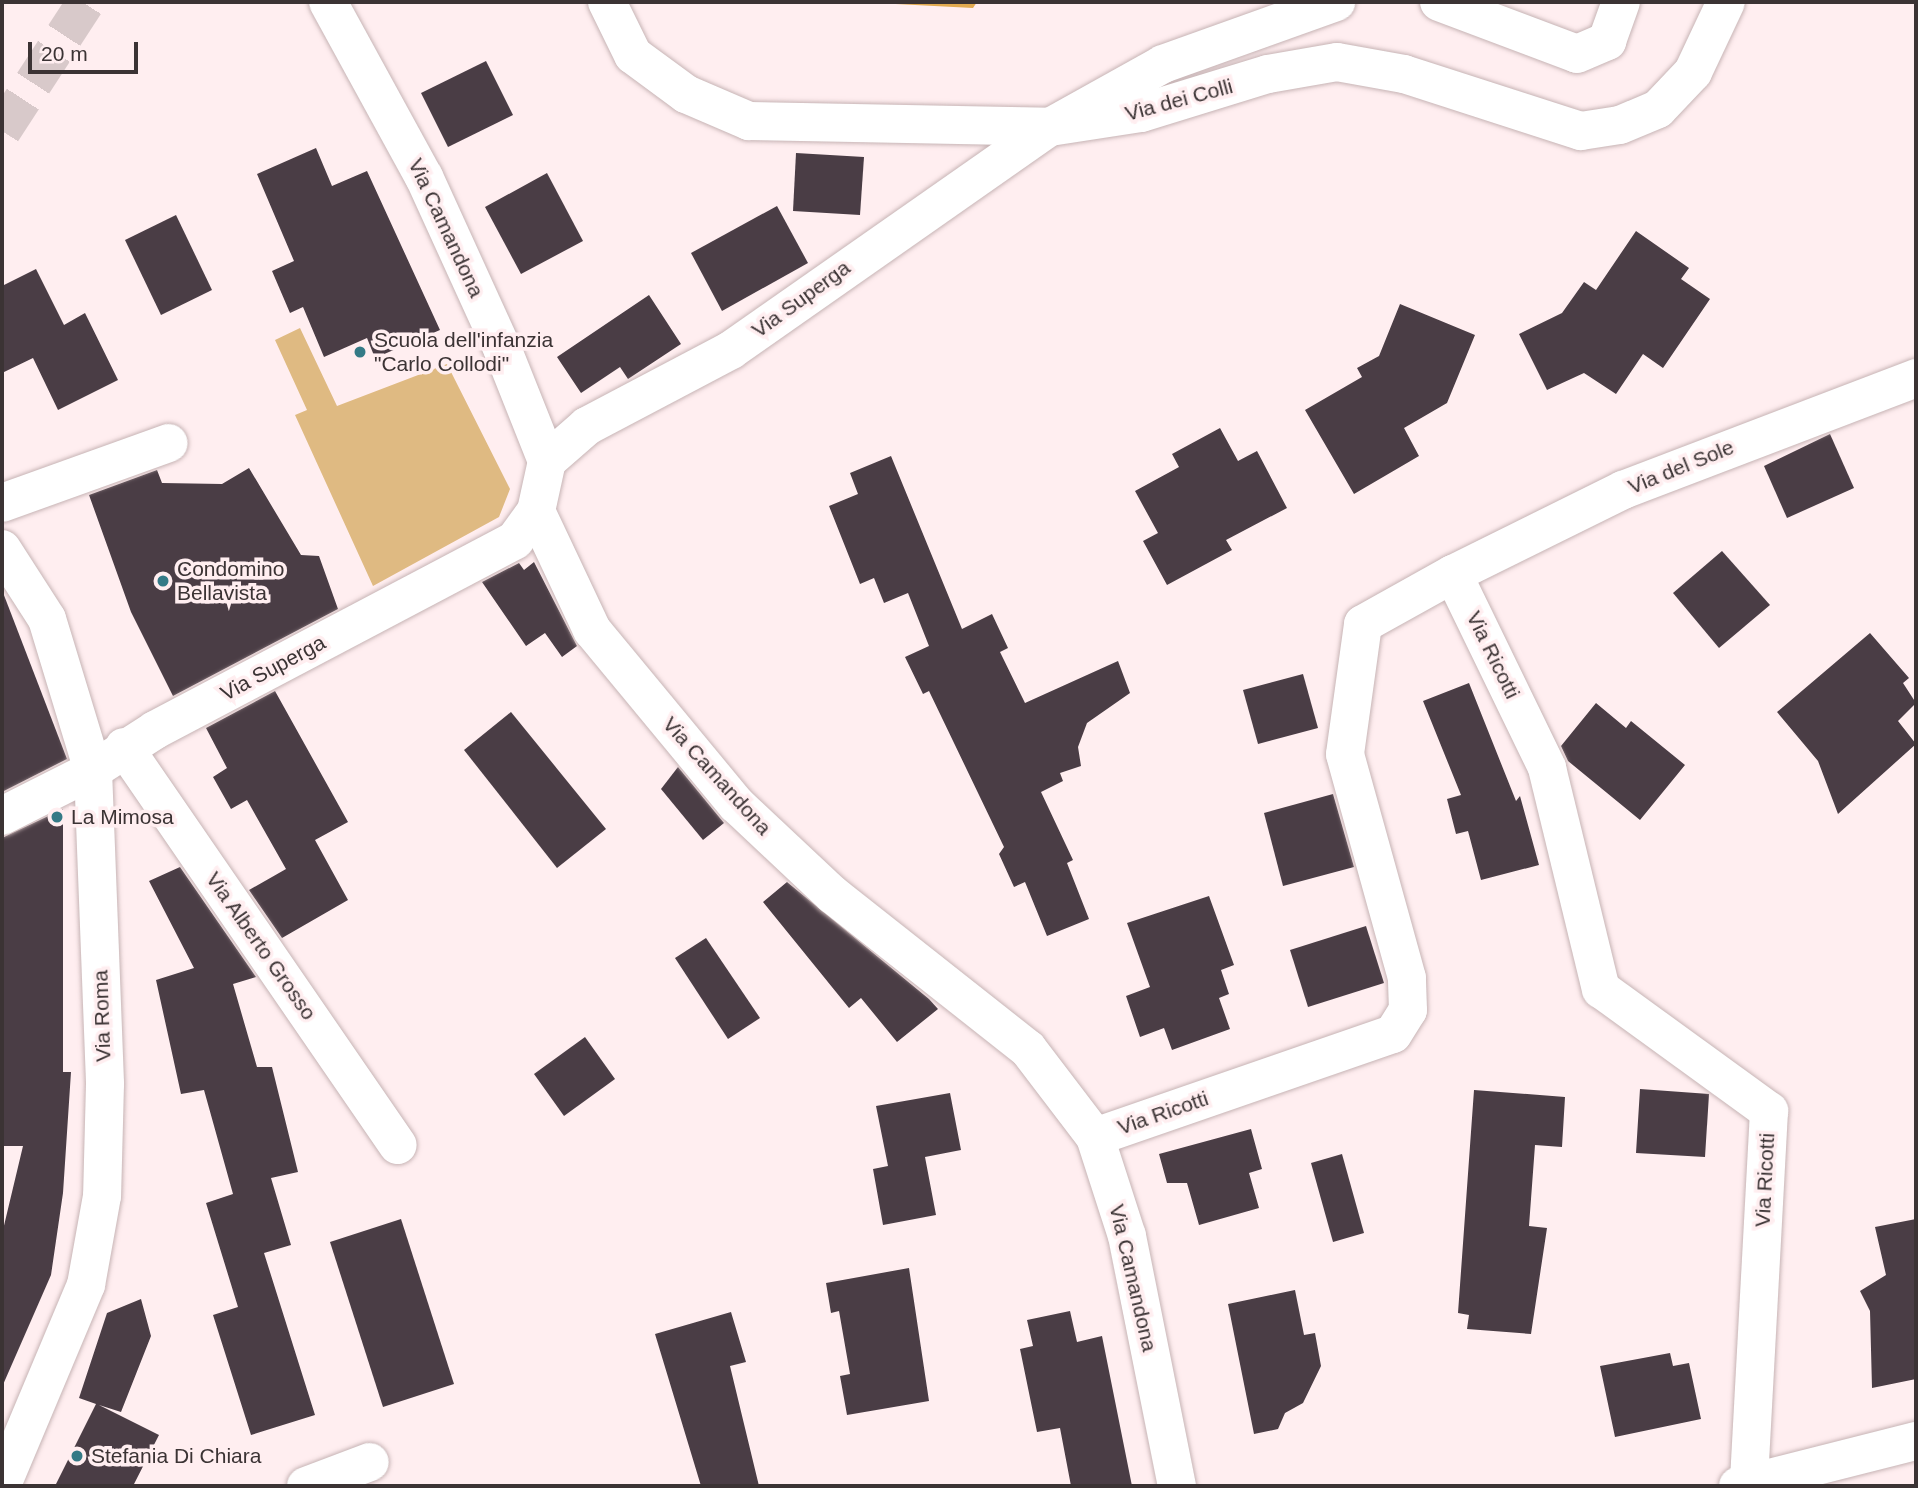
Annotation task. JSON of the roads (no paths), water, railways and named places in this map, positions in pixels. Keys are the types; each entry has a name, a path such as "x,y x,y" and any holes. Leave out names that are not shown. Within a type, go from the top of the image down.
{"street":[{"name":"Via Camandona","path":"328,2 424,177 547,461"},
{"name":"Via dei Colli","path":"607,2 633,55 686,94 749,121 1050,127 1141,113 1268,74 1337,62 1404,74 1581,131 1620,125 1658,108 1693,72 1726,2"},
{"name":"Via Superga","path":"547,461 587,426 731,350 1050,127 1163,64 1336,2"},
{"path":"1439,2 1577,54 1607,41 1621,2"},
{"name":"Via del Sole","path":"1453,574 1623,490 1916,378"},
{"path":"2,503 169,443"},
{"path":"536,511 547,461"},
{"name":"Via Camandona","path":"536,511 592,630 737,804 833,895 1028,1049 1095,1136 1127,1236 1177,1486"},
{"name":"Via Superga","path":"2,816 93,770 124,747 515,540 536,511"},
{"name":"Via Roma","path":"2,549 47,619 93,770 105,1084 102,1196 86,1285 2,1485"},
{"name":"Via Ricotti","path":"1095,1136 1393,1034 1409,1010 1407,978 1345,754 1363,624 1453,574 1547,768 1601,989 1769,1111 1744,1485"},
{"name":"Via Alberto Grosso","path":"124,747 398,1144"},
{"path":"1744,1485 1916,1441"},
{"path":"306,1486 370,1462"}],"tunnel":[{"path":"2,131 86,2"}],"place":[{"name":"Scuola dell'infanzia \"Carlo Collodi\"","path":"360,352"},
{"name":"Condomino Bellavista","path":"163,581"},
{"name":"La Mimosa","path":"57,817"},
{"name":"Stefania Di Chiara","path":"77,1456"}]}
